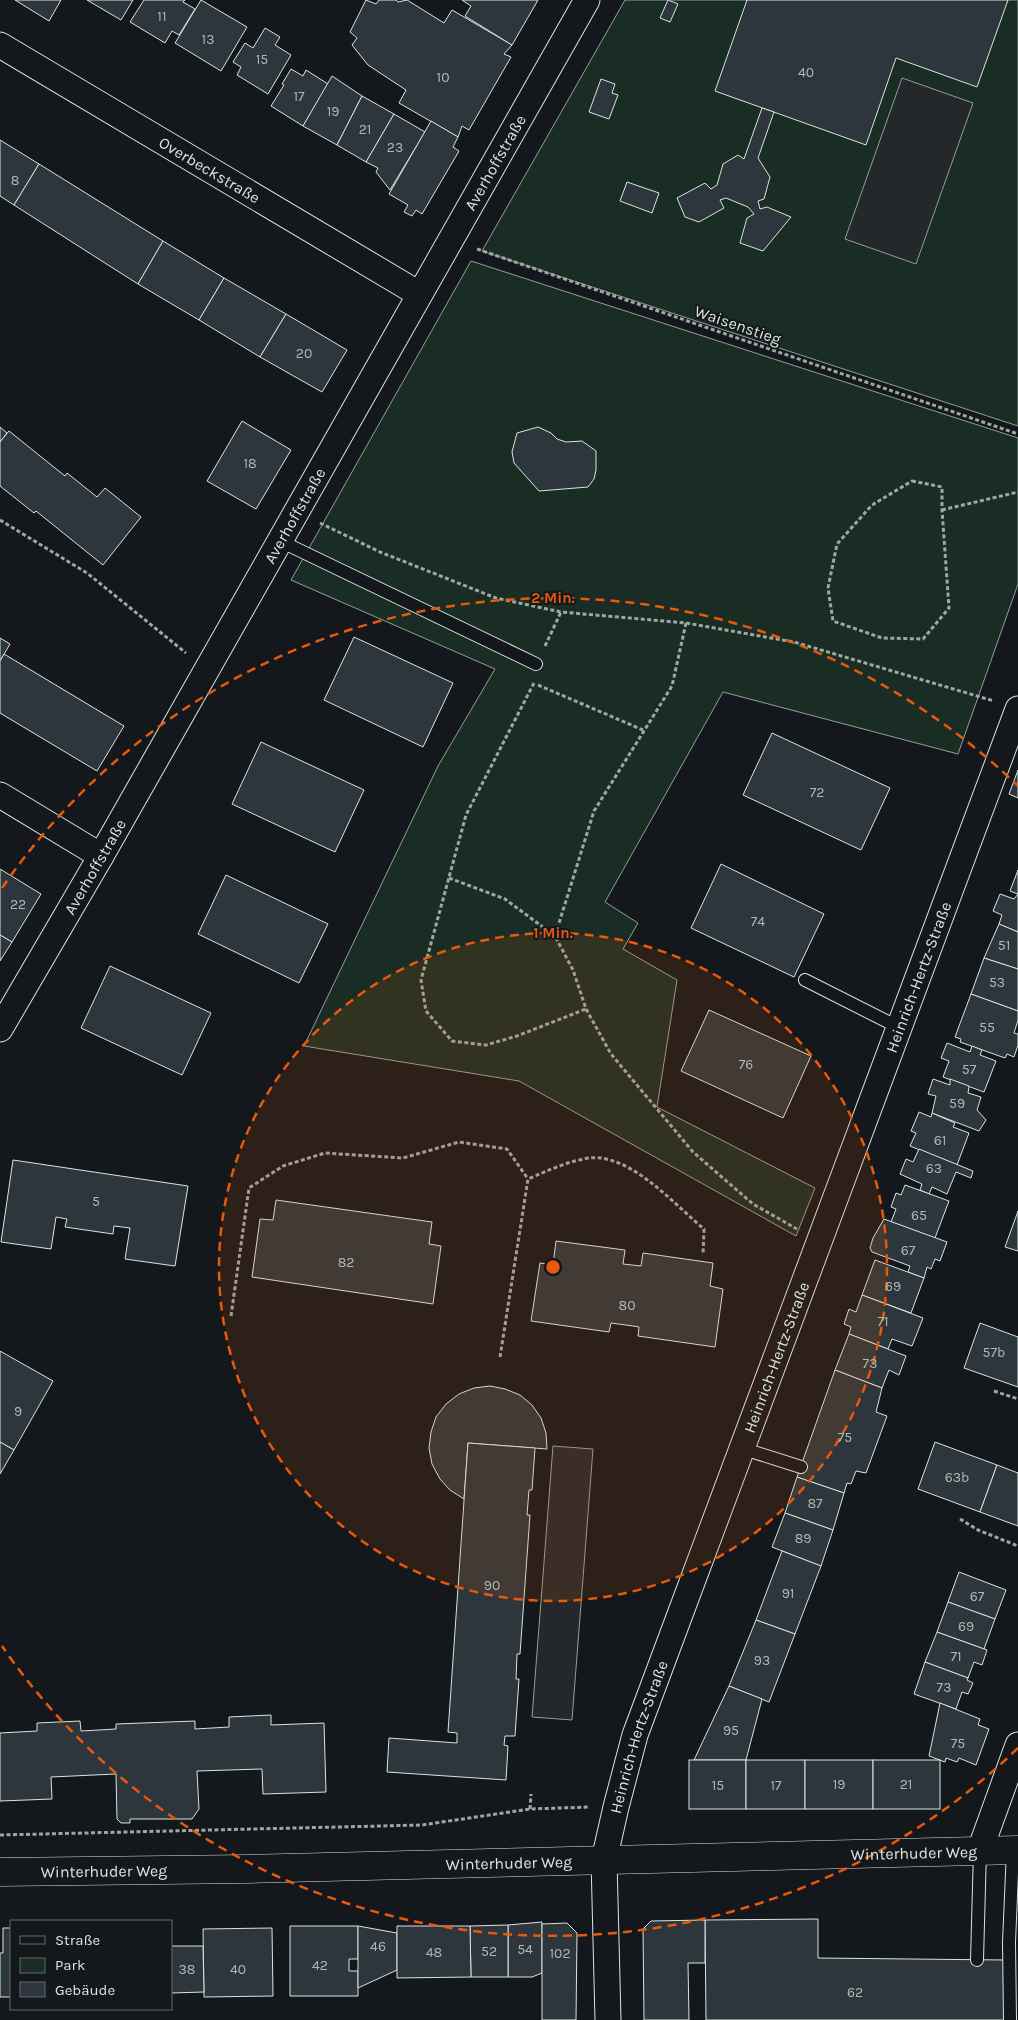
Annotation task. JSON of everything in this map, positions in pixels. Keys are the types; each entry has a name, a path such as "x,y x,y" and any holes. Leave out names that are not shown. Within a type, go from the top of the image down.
{"main road":[{"name":"Winterhuder Weg","path":"0,1872 246,1869 1016,1850"}],"street":[{"name":"Averhoffstraße","path":"0,1028 101,856 205,668 587,0"},
{"name":"Overbeckstraße","path":"0,45 419,294"},
{"name":"Heinrich-Hertz-Straße","path":"608,2020 604,1860 635,1735 898,1027 1009,706"},
{"path":"0,795 101,856"},
{"path":"980,1850 1018,1745"}],"lane":[{"path":"278,540 536,664"},
{"path":"805,980 898,1027"},
{"path":"741,1448 801,1467"},
{"path":"977,1960 980,1850"},
{"path":"1010,2020 1016,1850"}],"path":[{"name":"Waisenstieg","path":"450,240 1018,434"},
{"path":"912,481 942,487 942,510 949,608 923,640 882,638 833,621 828,588 837,544 872,505 912,481"},
{"path":"942,510 1018,492"},
{"path":"295,510 380,552 496,598 561,612 686,623 794,642 1009,706"},
{"path":"0,520 87,573 205,668"},
{"path":"561,612 536,664 534,683 466,815 420,980 426,1011 452,1042 486,1045 517,1036 586,1009"},
{"path":"555,936 594,810 672,686 686,623"},
{"path":"534,683 643,730"},
{"path":"449,878 505,899 555,936 573,970 586,1009 611,1054 693,1152 753,1204 818,1240"},
{"path":"230,1316 249,1188 283,1166 325,1153 403,1158 459,1142 507,1149 528,1179 500,1356"},
{"path":"528,1179 562,1164 600,1158 638,1172 704,1229 703,1255"},
{"path":"994,1391 1018,1399"},
{"path":"960,1519 978,1530 1018,1546"},
{"path":"530,1810 531,1794"},
{"path":"0,1835 422,1825 530,1810 616,1806"}],"green space":[{"path":"625,0 1018,0 1018,426 482,251"},
{"path":"471,261 1018,438 1018,584 958,754 723,692 605,902 638,923 623,949 677,980 657,1107 815,1188 796,1236 519,1081 304,1046 438,766 495,669 291,580"}],"shaded area":[{"path":"902,78 973,103 916,264 845,239"},
{"path":"553,1446 593,1449 572,1720 532,1717"}],"building":[{"path":"15,0 61,0 49,21"},
{"path":"87,0 133,0 121,20"},
{"path":"144,0 185,0 183,2 195,9 179,35 172,31 165,43 130,22"},
{"path":"201,0 247,27 221,71 175,43"},
{"path":"366,0 376,4 379,0 396,0 398,2 407,0 444,23 452,10 512,45 504,54 511,57 469,130 462,126 458,137 399,103 406,90 368,65 352,45 357,38 350,32"},
{"path":"462,0 538,0 512,45 465,16 471,6"},
{"path":"668,0 678,4 670,22 660,18"},
{"path":"747,0 1008,0 977,87 896,58 866,145 715,91"},
{"path":"265,28 280,37 275,45 291,55 268,94 237,75 241,67 233,62 245,43 253,48"},
{"path":"291,69 303,76 306,70 328,84 303,126 271,106"},
{"path":"332,76 362,96 337,145 303,126"},
{"path":"601,79 615,84 612,93 618,95 609,119 589,112"},
{"path":"362,96 394,114 366,162 337,145"},
{"path":"762,108 774,112 758,158 770,177 764,199 758,201 760,209 767,207 791,217 763,251 740,243 747,218 754,214 748,207 726,198 720,200 724,208 699,222 685,217 677,198 705,183 711,189 717,185 723,164 738,155 744,159"},
{"path":"394,114 425,132 390,190 376,172 378,168 366,162"},
{"path":"431,121 458,137 453,147 459,151 422,214 416,210 412,216 404,212 408,205 389,194"},
{"path":"0,140 39,164 14,205 0,196"},
{"path":"39,164 163,241 138,284 14,205"},
{"path":"627,182 659,193 652,213 620,201"},
{"path":"163,241 224,278 199,320 138,284"},
{"path":"224,278 286,314 260,357 199,320"},
{"path":"286,314 347,350 322,392 260,357"},
{"path":"242,421 291,450 256,509 207,481"},
{"path":"0,427 7,433 0,442"},
{"path":"538,427 551,433 557,439 566,442 582,441 596,451 594,479 588,487 539,491 514,463 512,452 517,433"},
{"path":"9,431 65,476 67,473 97,497 105,488 141,517 103,565 36,511 34,513 0,486 0,442"},
{"path":"354,637 453,683 423,747 324,700"},
{"path":"0,638 10,644 0,661"},
{"path":"4,654 124,726 97,771 0,713 0,661"},
{"path":"772,733 890,788 861,850 743,795"},
{"path":"261,742 364,790 335,852 232,804"},
{"path":"1018,770 1018,798 1009,794"},
{"path":"721,864 824,914 794,977 691,928"},
{"path":"0,869 41,894 12,942 0,935"},
{"path":"1018,870 1018,894 1010,891"},
{"path":"226,875 328,924 299,983 198,934"},
{"path":"1000,894 1014,899 1018,894 1018,932 999,924 1002,915 993,911"},
{"path":"999,924 1018,932 1018,969 984,958"},
{"path":"0,935 12,942 0,961"},
{"path":"984,958 1018,969 1018,1011 971,994"},
{"path":"110,966 211,1013 182,1075 81,1028"},
{"path":"971,994 1018,1011 1018,1020 1014,1033 1018,1034 1018,1045 1014,1057 1007,1054 1005,1058 960,1042 961,1039 955,1037"},
{"path":"709,1010 811,1056 783,1118 681,1071"},
{"path":"947,1043 970,1052 972,1046 982,1050 980,1055 996,1061 984,1092 943,1077 949,1061 941,1058"},
{"path":"933,1079 950,1085 950,1079 969,1086 968,1093 981,1097 977,1110 986,1120 979,1131 932,1113 936,1096 928,1094"},
{"path":"919,1112 931,1117 932,1113 955,1123 953,1127 969,1133 957,1165 910,1146 916,1133 911,1131"},
{"path":"919,1149 973,1171 971,1178 956,1172 947,1194 932,1187 929,1194 920,1190 922,1184 900,1174 906,1159 913,1162"},
{"path":"13,1160 188,1186 175,1266 125,1259 130,1228 114,1226 113,1234 65,1227 67,1219 56,1217 51,1249 1,1242"},
{"path":"905,1185 949,1201 935,1238 891,1222 896,1209 891,1207 896,1193 901,1195"},
{"path":"276,1200 432,1222 429,1244 441,1246 433,1304 252,1277 260,1219 273,1220"},
{"path":"1018,1211 1018,1251 1005,1247"},
{"path":"884,1219 947,1242 940,1261 935,1259 931,1269 927,1267 924,1278 908,1272 910,1266 872,1252 870,1248 873,1238"},
{"path":"556,1241 625,1250 623,1264 641,1266 643,1253 713,1263 710,1286 723,1289 715,1347 638,1336 639,1327 633,1326 611,1323 609,1332 531,1321 540,1263 553,1265"},
{"path":"875,1260 924,1278 911,1313 862,1295"},
{"path":"862,1295 923,1318 912,1346 892,1339 888,1349 849,1334 851,1327 844,1324 849,1309 856,1312"},
{"path":"980,1323 1018,1337 1018,1387 964,1368"},
{"path":"849,1334 906,1356 899,1375 889,1370 882,1388 835,1370"},
{"path":"0,1351 53,1381 14,1450 0,1442"},
{"path":"835,1370 882,1388 876,1412 887,1416 866,1473 856,1471 851,1484 847,1483 844,1493 797,1477"},
{"path":"490,1386 520,1395 532,1405 541,1418 546,1433 547,1449 468,1443 464,1499 450,1490 440,1479 432,1464 429,1448 431,1432 436,1417 446,1404 459,1394 474,1388"},
{"path":"0,1442 14,1450 0,1474"},
{"path":"935,1442 997,1465 980,1512 918,1489"},
{"path":"468,1443 535,1448 532,1490 529,1490 527,1515 530,1515 520,1654 517,1654 516,1679 519,1679 515,1736 505,1736 504,1745 508,1746 506,1780 387,1772 389,1738 457,1743 457,1733 448,1732"},
{"path":"997,1465 1018,1473 1018,1526 980,1512"},
{"path":"797,1477 844,1493 833,1530 785,1513"},
{"path":"785,1513 833,1530 821,1566 772,1547"},
{"path":"782,1551 821,1566 795,1634 756,1620"},
{"path":"959,1572 1006,1590 995,1619 948,1602"},
{"path":"948,1602 995,1619 984,1649 937,1632"},
{"path":"756,1620 795,1634 769,1702 729,1686"},
{"path":"937,1632 987,1650 982,1665 974,1662 968,1678 925,1662"},
{"path":"925,1662 968,1678 967,1680 973,1683 968,1694 962,1692 956,1709 914,1694"},
{"path":"729,1686 762,1699 746,1760 694,1760"},
{"path":"940,1703 980,1719 978,1725 989,1729 976,1765 959,1758 957,1762 946,1758 945,1762 929,1756"},
{"path":"271,1715 271,1725 324,1723 326,1792 263,1794 262,1769 197,1771 199,1809 192,1819 130,1819 130,1823 121,1823 117,1819 116,1774 51,1777 52,1799 0,1801 0,1733 37,1731 37,1723 80,1721 81,1731 116,1729 116,1724 195,1721 195,1729 229,1727 229,1717"},
{"path":"689,1760 746,1760 746,1809 689,1809"},
{"path":"746,1760 805,1760 805,1809 746,1809"},
{"path":"805,1760 873,1760 873,1809 805,1809"},
{"path":"873,1760 940,1760 940,1809 873,1809"},
{"path":"818,1919 818,1958 1005,1960 1004,2020 706,2020 705,1920"},
{"path":"705,1920 705,1963 688,1963 689,2020 644,2020 643,1929 651,1921"},
{"path":"542,1922 542,1973 532,1977 508,1977 508,1925"},
{"path":"567,1923 577,1933 576,2020 542,2020 542,1924"},
{"path":"508,1925 508,1977 471,1977 470,1926"},
{"path":"290,1926 358,1926 358,1959 349,1959 349,1971 358,1971 358,1996 290,1996"},
{"path":"358,1926 397,1933 397,1970 358,1988"},
{"path":"397,1926 470,1926 471,1977 397,1978"},
{"path":"3,1928 10,1928 10,1997 0,1997 0,1953 3,1953"},
{"path":"272,1928 273,1996 204,1997 203,1929"},
{"path":"172,1946 203,1946 204,1992 172,1993"}]}
